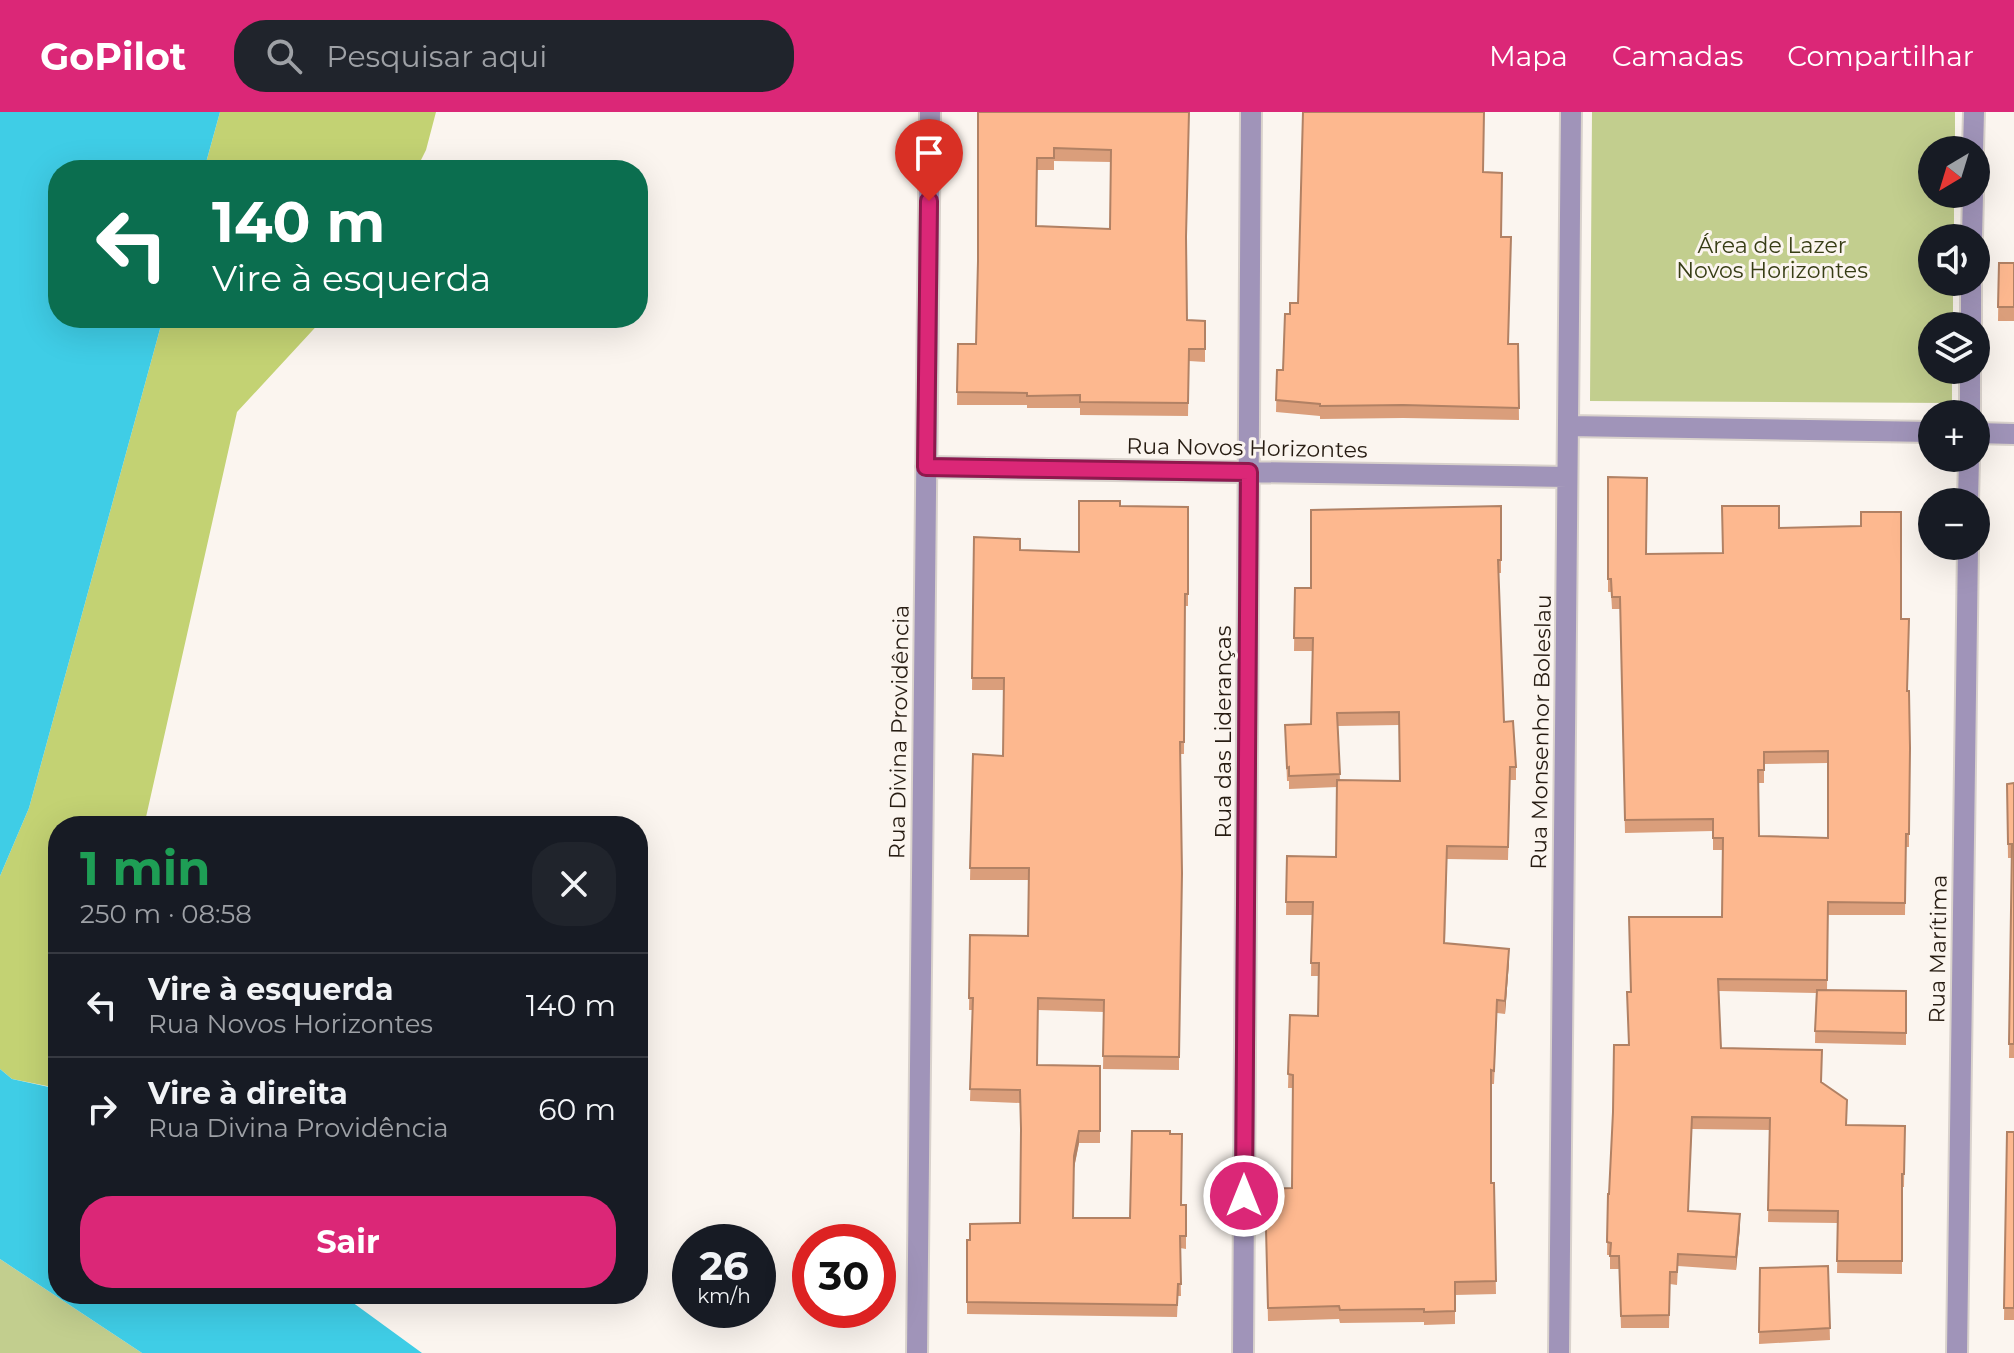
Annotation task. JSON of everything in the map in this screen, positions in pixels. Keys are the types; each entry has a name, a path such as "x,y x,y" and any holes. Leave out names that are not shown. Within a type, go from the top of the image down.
{"street":[{"name":"Rua Divina Providência","path":"917,1353 930,112"},
{"name":"Rua das Lideranças","path":"1243,1353 1251,112"},
{"name":"Rua Monsenhor Boleslau","path":"1559,1353 1571,112"},
{"path":"1973,136 1974,112"},
{"path":"1568,426 1918,432"},
{"path":"1990,433 2014,434"},
{"name":"Rua Novos Horizontes","path":"926,467 1567,477"},
{"name":"Rua Marítima","path":"1957,1353 1968,560"}],"green space":[{"path":"220,112 436,112 421,160 207,160"},
{"name":"Área de Lazer Novos Horizontes","path":"1592,112 1955,112 1955,136 1918,136 1918,208 1954,208 1954,224 1918,224 1918,296 1953,296 1953,312 1918,312 1918,384 1952,384 1952,400 1918,400 1918,403 1590,401"},
{"path":"160,328 315,328 237,412 146,816 48,816 48,1086 12,1079 0,1069 0,876 29,808"},
{"path":"0,1259 48,1291 48,1304 68,1304 142,1353 0,1353"}],"water":[{"path":"0,112 220,112 207,160 48,160 48,328 160,328 29,808 0,876"},
{"path":"0,1069 12,1079 48,1087 48,1291 0,1259"},
{"path":"68,1304 355,1304 422,1353 142,1353"}],"building":[{"path":"978,112 1189,112 1187,320 1205,321 1205,349 1189,349 1188,403 1080,402 1080,395 957,392 958,344 976,344","holes":["1054,148 1111,150 1110,229 1036,226 1037,158 1054,158"]},
{"path":"1303,112 1484,112 1483,172 1502,173 1501,237 1511,237 1508,344 1518,344 1519,408 1320,406 1276,400 1277,370 1283,370 1285,314 1290,314 1290,303 1298,303"},
{"path":"1999,263 2014,263 2014,307 1998,307"},
{"path":"1608,477 1647,478 1646,554 1723,553 1722,506 1779,506 1779,528 1861,526 1861,512 1901,512 1901,619 1909,619 1909,834 1906,834 1905,903 1828,902 1827,980 1718,979 1721,1048 1822,1050 1821,1082 1847,1100 1846,1125 1905,1126 1902,1261 1837,1261 1838,1211 1768,1210 1770,1118 1692,1117 1688,1211 1740,1214 1736,1257 1678,1254 1677,1272 1670,1272 1669,1315 1621,1316 1619,1256 1610,1256 1611,1243 1607,1242 1614,1045 1629,1045 1629,917 1722,917 1723,838 1713,838 1713,819 1625,820 1620,597 1612,597 1611,579 1608,579","holes":["1828,751 1828,838 1759,836 1758,770 1764,770 1764,752"]},
{"path":"1079,501 1120,501 1120,506 1188,507 1184,742 1180,742 1182,873 1179,1057 1103,1056 1104,1000 1038,998 1037,1065 1100,1066 1100,1131 1079,1131 1074,1156 1073,1218 1130,1218 1132,1131 1182,1134 1181,1205 1186,1205 1186,1236 1180,1236 1181,1284 1178,1284 1177,1305 967,1302 970,1224 1020,1223 1021,1129 1020,1090 970,1089 973,998 969,998 970,935 1028,936 1029,868 970,868 973,754 1003,756 1004,678 972,678 974,537 1020,539 1020,550 1079,552"},
{"path":"1501,506 1501,560 1498,560 1504,722 1513,721 1516,767 1510,767 1508,847 1447,846 1444,943 1509,949 1505,1001 1497,1000 1494,1071 1491,1070 1491,1183 1494,1183 1496,1281 1455,1282 1455,1311 1340,1310 1339,1306 1268,1308 1265,1189 1292,1188 1293,1075 1288,1074 1290,1015 1318,1016 1319,963 1311,963 1313,902 1286,902 1287,856 1336,857 1337,780 1400,781 1399,712 1337,713 1340,774 1289,776 1285,725 1311,724 1313,638 1294,638 1295,588 1311,588 1311,510"},
{"path":"2014,783 2014,1044 2009,1044 2012,844 2008,844 2007,784"},
{"path":"1817,990 1906,991 1906,1033 1815,1031"},
{"path":"2007,1132 2014,1132 2014,1308 2004,1308"},
{"path":"1828,1266 1830,1328 1759,1332 1760,1268"}],"route":[{"path":"929,201 926,467 1249,472 1244,1196"}]}
